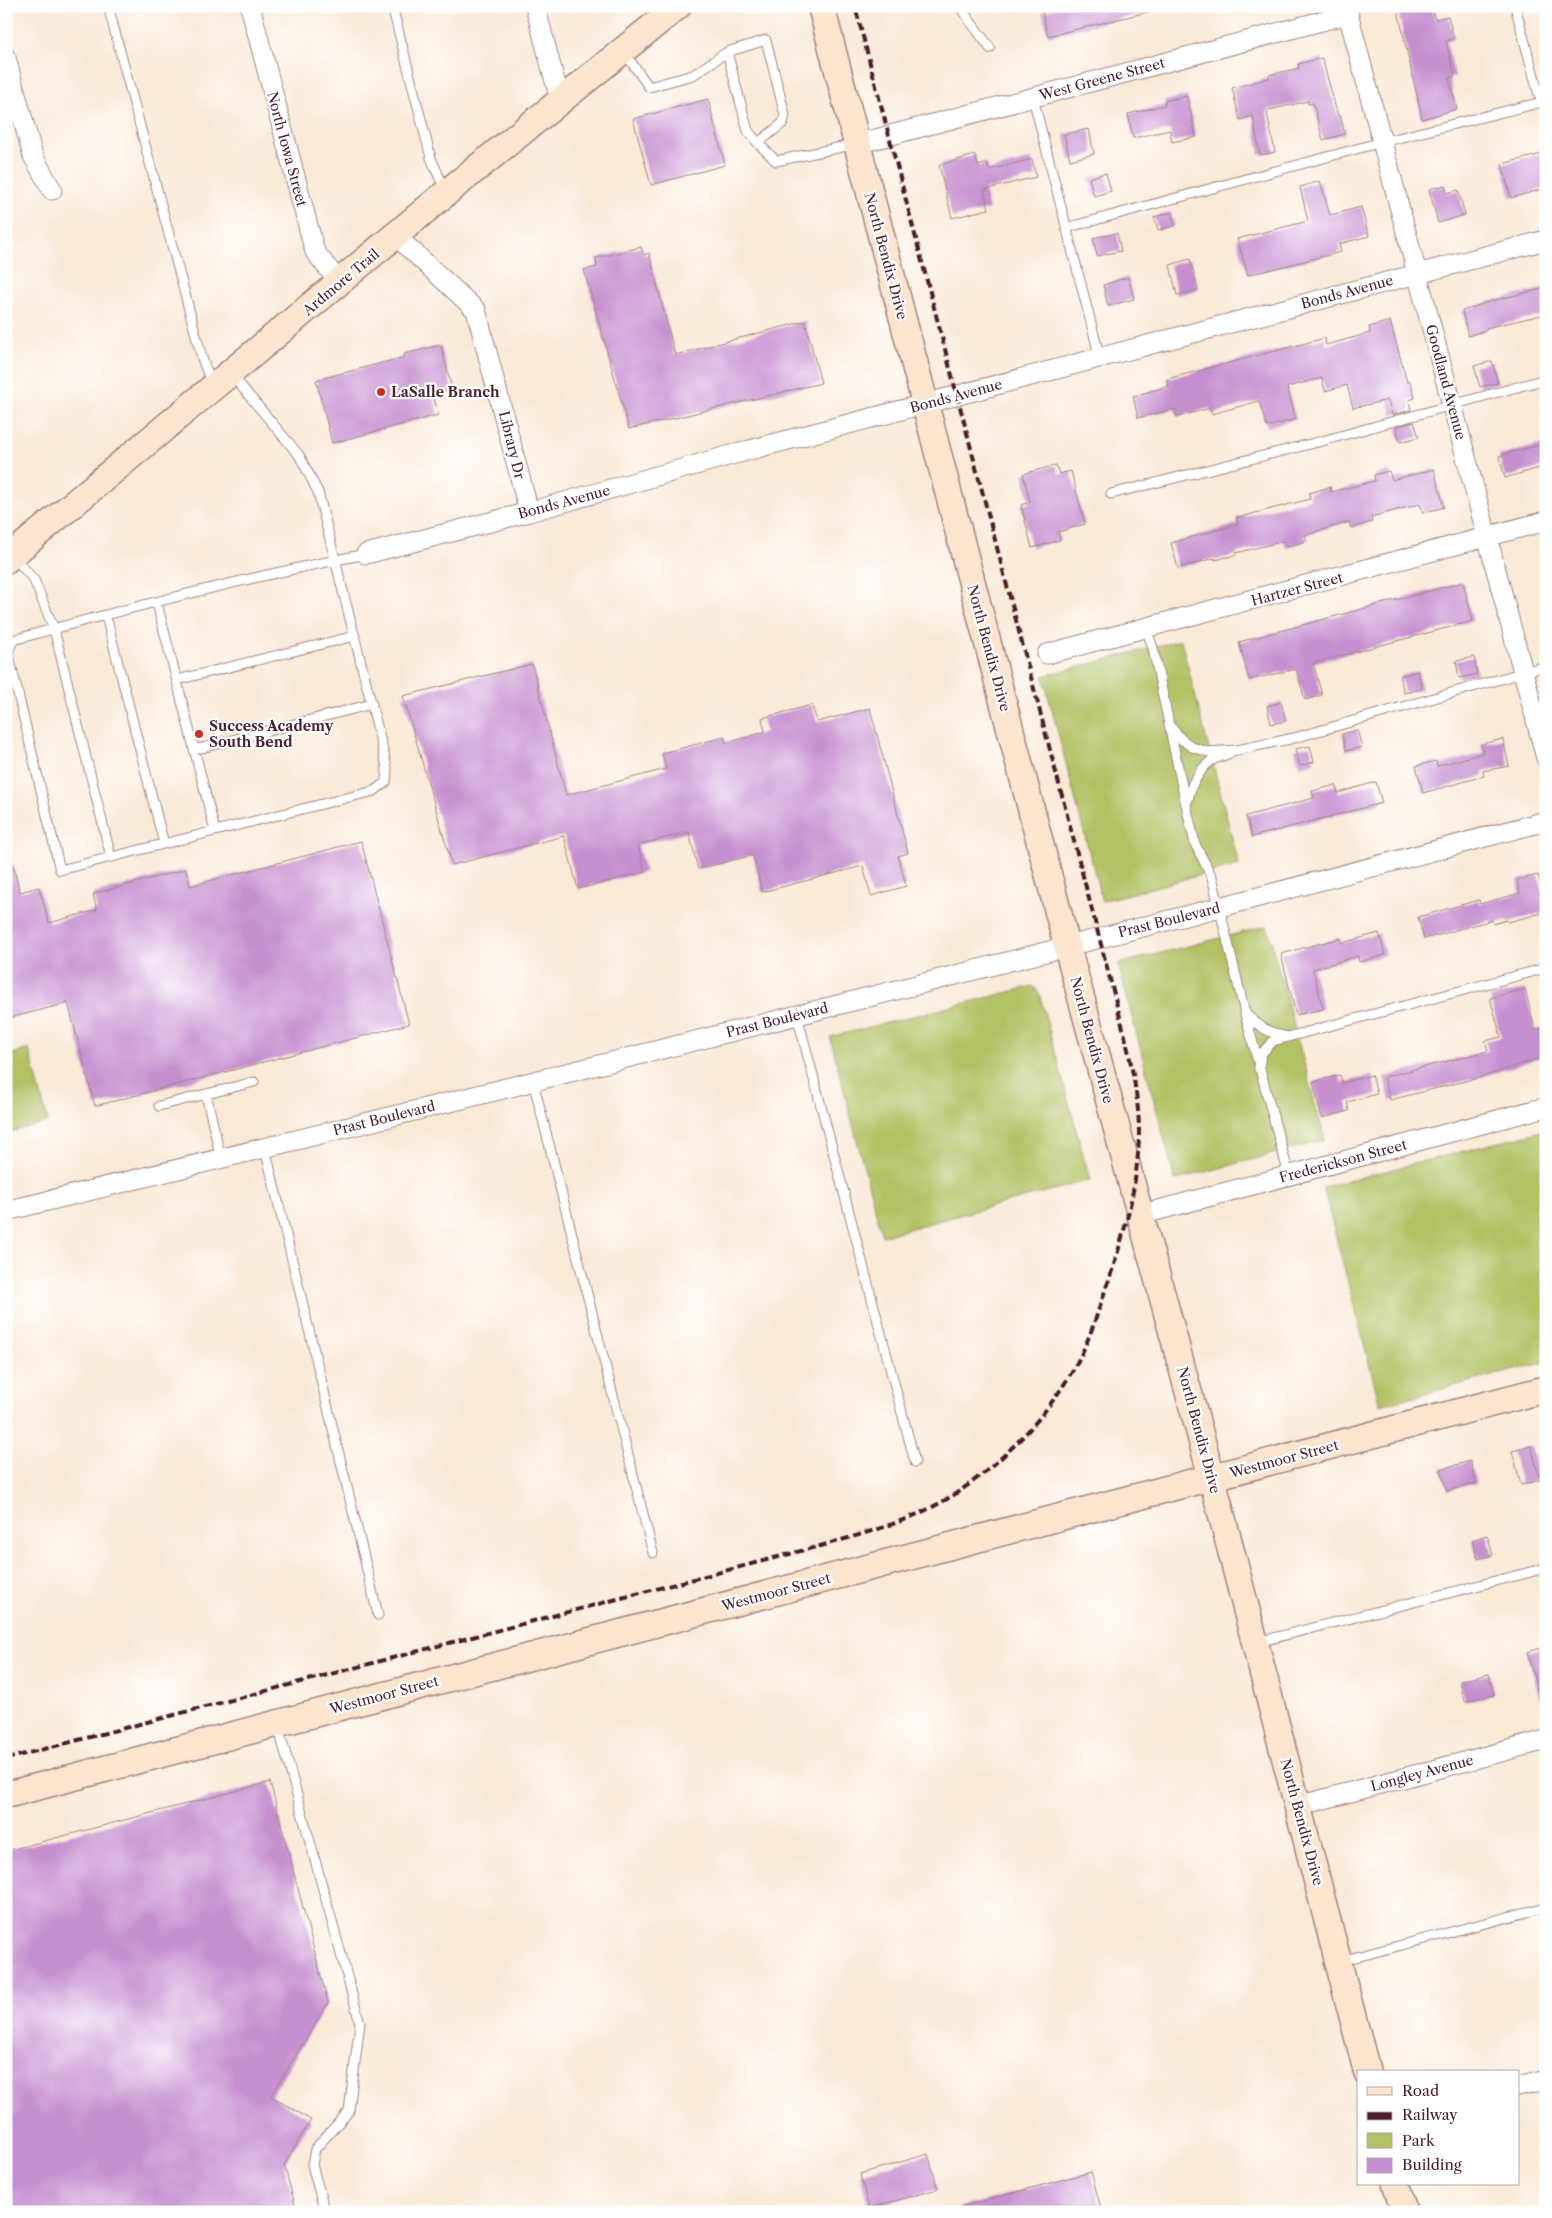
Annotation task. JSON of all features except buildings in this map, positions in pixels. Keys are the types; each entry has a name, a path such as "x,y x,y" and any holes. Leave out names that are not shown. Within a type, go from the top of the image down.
{"street":[{"name":"North Iowa Street","path":"250,6 296,184 316,252 340,283"},
{"path":"535,6 560,100"},
{"name":"Ardmore Trail","path":"10,552 222,381 446,193 678,6"},
{"name":"North Bendix Drive","path":"821,6 1067,946 1212,1478 1366,2070"},
{"name":"West Greene Street","path":"857,144 1032,98 1346,10"},
{"name":"Goodland Avenue","path":"1346,10 1546,758"},
{"path":"6,58 33,156 52,190"},
{"name":"Library Dr","path":"396,236 476,310 529,512"},
{"name":"Bonds Avenue","path":"366,554 529,512 731,455 1546,240"},
{"name":"Hartzer Street","path":"1047,654 1546,521"},
{"name":"Prast Boulevard","path":"6,1211 797,1015 1546,822"},
{"name":"Frederickson Street","path":"1140,1215 1546,1107"},
{"name":"Westmoor Street","path":"6,1795 1546,1389"},
{"name":"Longley Avenue","path":"1298,1806 1546,1740"},
{"path":"1520,2086 1546,2080"},
{"path":"1397,2186 1404,2212"}],"lane":[{"path":"108,6 200,349 222,381 299,455 309,470 318,492 335,560 355,636 387,768 386,782 374,792 60,870 8,652 12,640 157,603 335,560 366,554"},
{"path":"392,6 431,158 446,193"},
{"path":"959,6 990,48"},
{"path":"1066,228 1382,142 1543,102 1515,6"},
{"path":"622,50 649,87 693,75 727,52 766,40 769,69 785,114 783,123 758,144"},
{"path":"727,52 733,79 743,101 748,131 758,144 776,161 857,144"},
{"path":"733,79 742,76"},
{"path":"1032,98 1100,358"},
{"path":"1111,494 1322,441 1546,379"},
{"path":"10,552 34,580 54,629 111,857"},
{"path":"157,603 215,831"},
{"path":"106,616 164,844"},
{"path":"1146,628 1193,837 1212,877 1259,1069 1289,1175"},
{"path":"177,680 355,636"},
{"path":"1169,724 1180,739 1192,747 1208,752 1237,750 1294,738 1546,666"},
{"path":"194,750 372,704"},
{"path":"1186,805 1193,783 1203,768 1212,760 1237,750"},
{"path":"1259,1069 1264,1049 1273,1041 1546,968"},
{"path":"1245,1013 1256,1024 1274,1034 1288,1037"},
{"path":"797,1015 915,1462"},
{"path":"533,1080 653,1553"},
{"path":"158,1106 254,1082"},
{"path":"206,1094 221,1159"},
{"path":"265,1148 378,1615"},
{"path":"1255,1643 1546,1568"},
{"path":"277,1724 360,2023 349,2111 315,2149 312,2165 325,2212"},
{"path":"1338,1962 1546,1907"}],"green space":[{"path":"1181,640 1239,865 1102,901 1043,676"},
{"path":"1267,926 1325,1140 1175,1180 1118,964"},
{"path":"1033,986 1039,993 1090,1180 882,1236 830,1037"},
{"path":"29,1049 48,1122 6,1133 6,1056"},
{"path":"1546,1130 1546,1362 1380,1405 1323,1187"}],"railway":[{"path":"6,1759 820,1546 901,1521 947,1499 989,1469 1009,1451 1028,1431 1061,1389 1086,1344 1115,1262 1133,1189 1139,1133 1135,1084 1125,1036 855,6"}],"place":[{"name":"LaSalle Branch","path":"381,392"},
{"name":"Success Academy South Bend","path":"199,734"}]}
